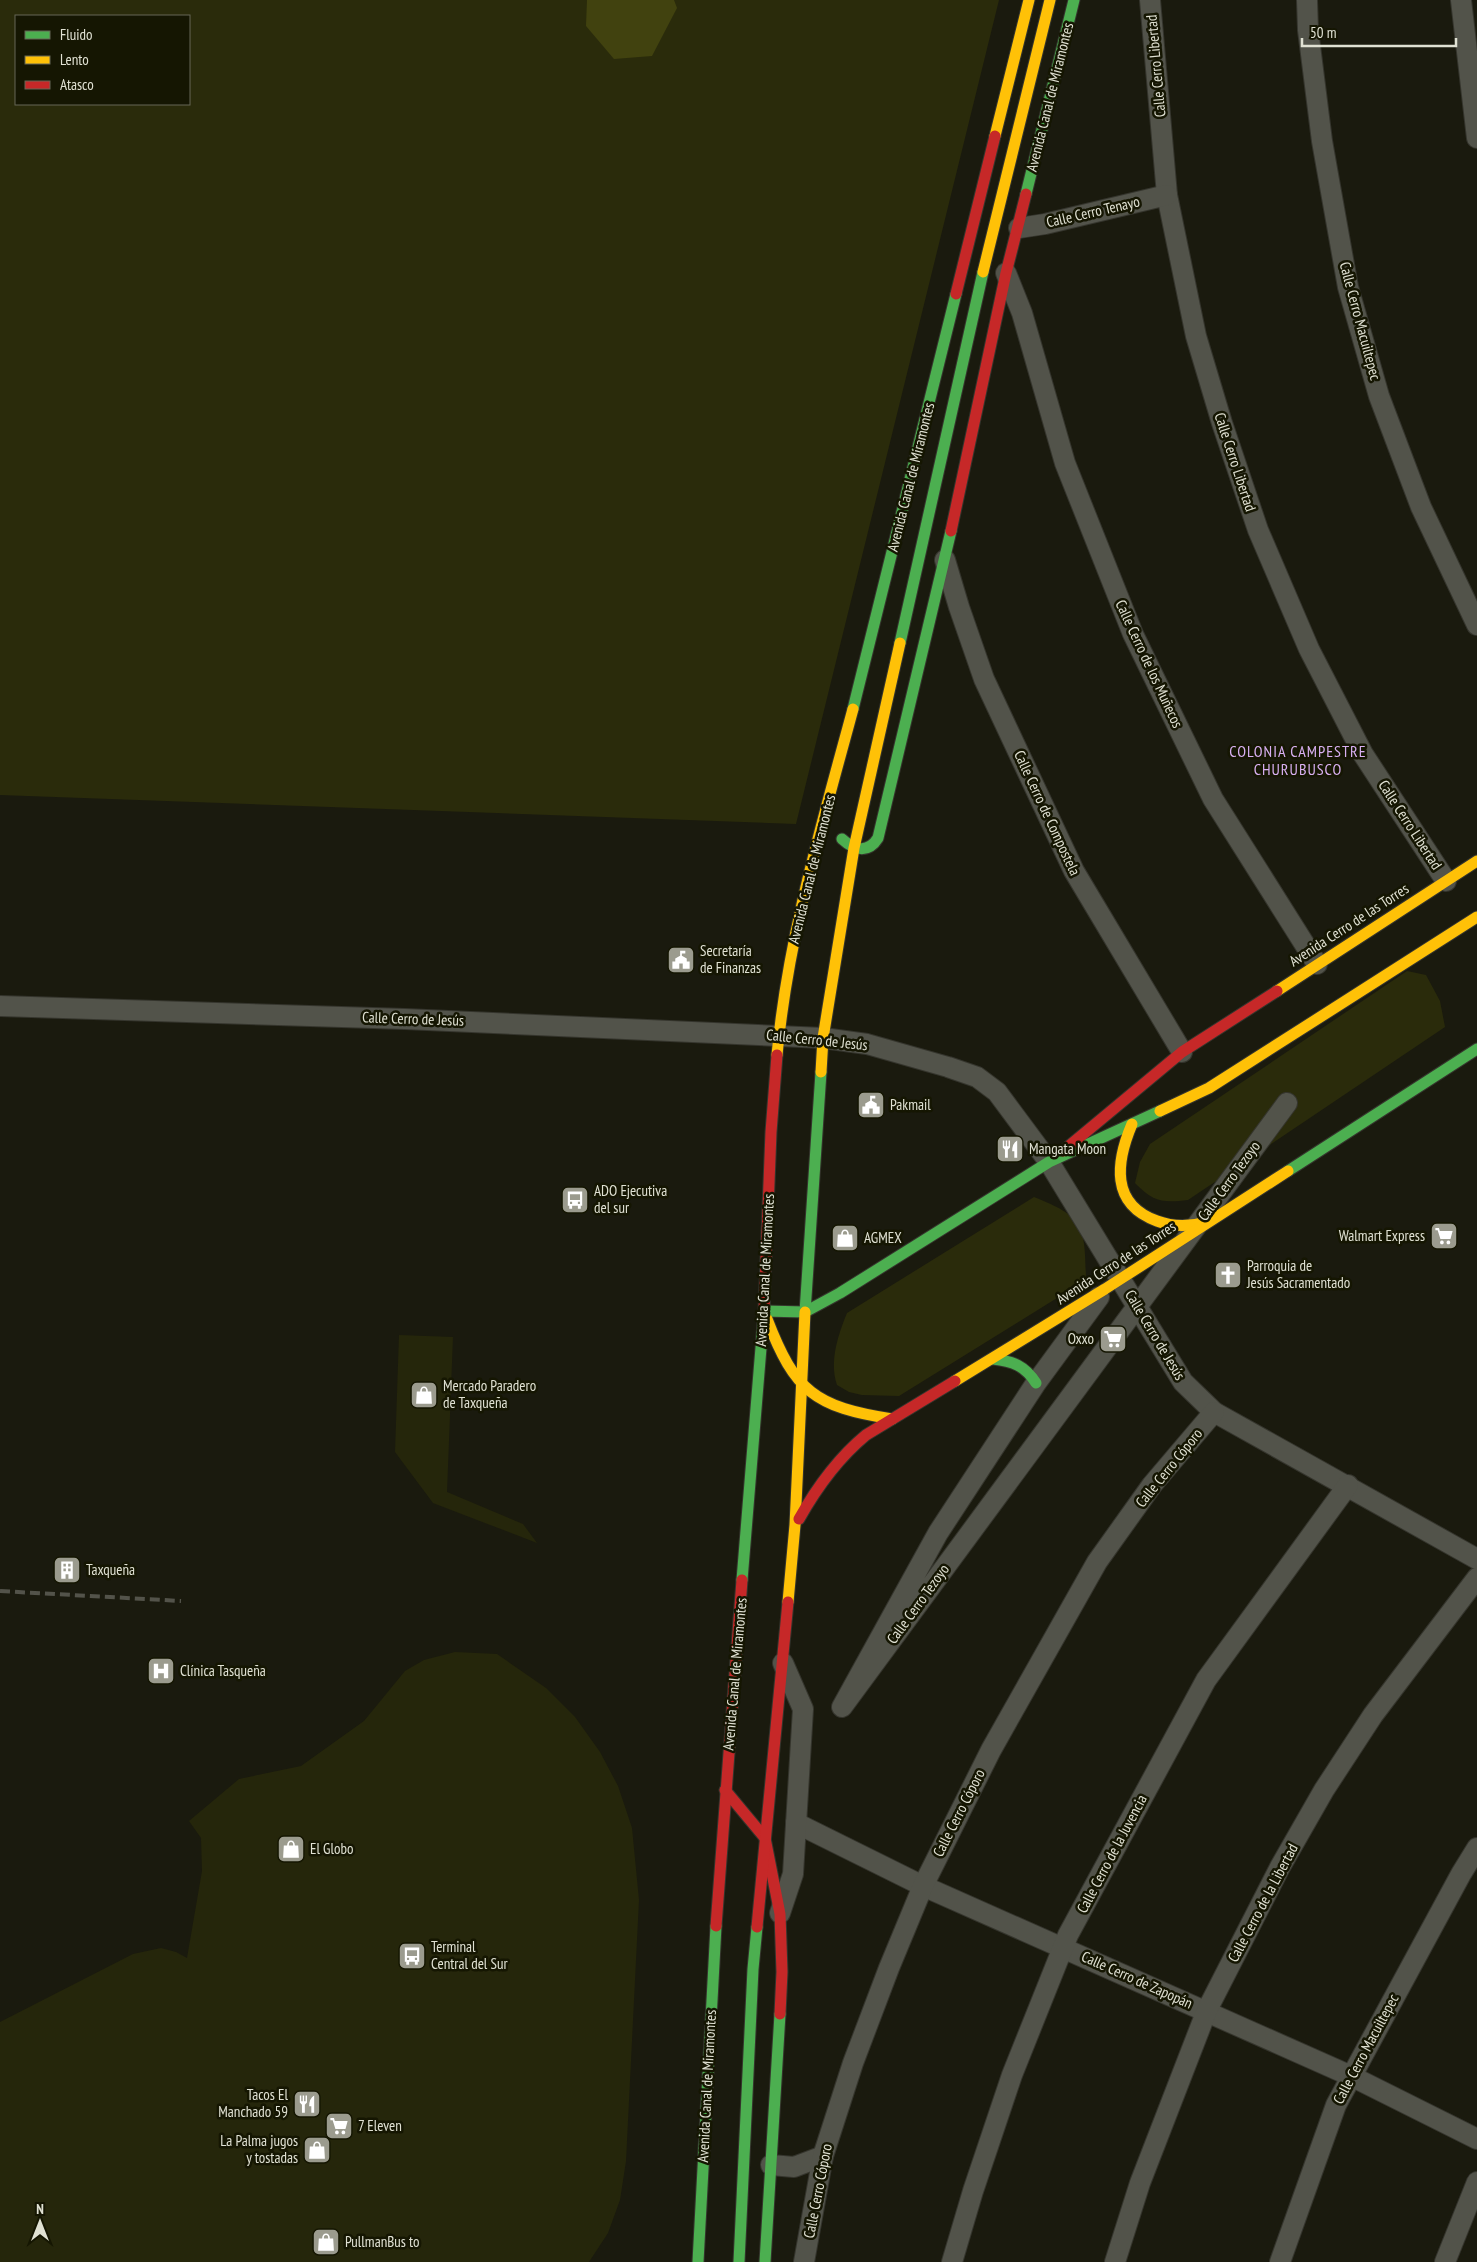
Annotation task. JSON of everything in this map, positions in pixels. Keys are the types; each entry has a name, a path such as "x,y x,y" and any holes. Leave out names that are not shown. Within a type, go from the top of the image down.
{"main road":[{"name":"Avenida Canal de Miramontes","path":"696,2259 725,1790 764,1311 772,1134 780,1035 790,955 805,884 852,719 1029,0"},
{"name":"Avenida Canal de Miramontes","path":"739,2262 753,1969 795,1525 805,1312 823,1038 854,848 993,230 1050,0"},
{"name":"Avenida Canal de Miramontes","path":"854,848 866,850 871,848 878,838 945,558 1006,273 1019,228 1074,0"},
{"path":"852,719 852,755"},
{"path":"837,824 842,838 854,848"},
{"name":"Avenida Cerro de las Torres","path":"1049,1162 1182,1052 1477,861"},
{"name":"Avenida Cerro de las Torres","path":"764,1311 805,1312 840,1293 1049,1162 1209,1088 1477,917"},
{"name":"Avenida Cerro de las Torres","path":"795,1525 820,1483 846,1451 892,1419 1113,1284 1477,1049"},
{"path":"1132,1124 1125,1139 1119,1166 1119,1180 1124,1196 1132,1207 1144,1216 1171,1226 1186,1227 1213,1219"},
{"path":"764,1311 783,1359 803,1386 820,1400 844,1411 892,1419"},
{"path":"992,1359 1019,1364 1030,1372 1036,1383"},
{"name":"Avenida Canal de Miramontes","path":"725,1790 765,1838 780,1914 782,1972 765,2262"}],"street":[{"name":"Calle Cerro Libertad","path":"1150,0 1167,195 1196,336 1222,423 1258,530 1309,649 1363,754 1446,881"},
{"name":"Calle Cerro Macuiltepec","path":"1307,0 1308,30 1322,141 1348,287 1379,396 1421,507 1477,625"},
{"path":"1460,0 1477,138"},
{"name":"Calle Cerro Tenayo","path":"1019,228 1045,224 1167,195"},
{"name":"Calle Cerro de los Muñecos","path":"1006,273 1030,342 1065,463 1132,634 1213,799 1317,964"},
{"path":"992,339 997,334 1009,331 1018,332 1030,342"},
{"name":"Calle Cerro de Compostela","path":"945,558 959,607 984,679 1074,871 1182,1052"},
{"name":"Calle Cerro de Jesús","path":"0,1006 395,1018 823,1038 867,1044 977,1077 997,1092 1049,1162 1113,1284 1183,1382 1214,1412 1348,1485 1477,1559"},
{"name":"Calle Cerro Tezoyo","path":"1113,1284 1036,1383 938,1533 842,1707 1287,1103"},
{"name":"Calle Cerro Cóporo","path":"804,2262 823,2156 869,2020 923,1886 991,1750 1097,1562 1152,1485 1214,1412"},
{"name":"Calle Cerro de la Juvencia","path":"952,2262 973,2191 1012,2075 1063,1947 1206,1680 1348,1485"},
{"name":"Calle Cerro de la Libertad","path":"1114,2262 1140,2183 1207,2010 1280,1867 1324,1790 1373,1715 1477,1578"},
{"name":"Avenida Canal de Miramontes","path":"753,1969 780,1914 793,1874 803,1709 782,1661"},
{"name":"Calle Cerro de Zapopán","path":"796,1822 923,1886 1207,2010 1351,2076 1477,2139"},
{"name":"Calle Cerro Macuiltepec","path":"1280,2262 1336,2105 1461,1874 1477,1848"},
{"path":"771,2165 794,2167 823,2156"},
{"path":"1445,2262 1477,2182"}],"shaded area":[{"path":"0,0 999,0 796,824 0,795"},
{"path":"587,0 674,0 677,8 652,56 614,59 586,26"},
{"path":"1407,971 1426,975 1440,1001 1445,1027 1188,1200 1159,1200 1147,1194 1135,1183 1140,1162 1150,1144"},
{"path":"1034,1197 1064,1211 1079,1226 1085,1247 1086,1280 899,1396 862,1395 849,1392 837,1385 834,1358 847,1313"},
{"name":"Mercado Paradero de Taxqueña","path":"399,1335 453,1337 447,1492 523,1524 537,1543 433,1503 395,1452"},
{"name":"Terminal Central del Sur","path":"455,1652 497,1654 546,1688 575,1717 600,1752 618,1786 632,1828 639,1900 626,2161 620,2200 608,2233 589,2262 0,2262 0,2022 133,1954 161,1948 176,1952 187,1958 202,1871 201,1838 189,1821 239,1779 301,1766 364,1721 405,1671 424,1660"}],"railway":[{"path":"0,1591 181,1601"}],"traffic: fast":[{"path":"1026,194 1074,0"},
{"path":"900,643 983,272"},
{"path":"853,709 956,294"},
{"path":"842,839 851,846 861,849 870,846 878,838 951,531"},
{"path":"1288,1171 1477,1049"},
{"path":"805,1312 821,1072"},
{"path":"764,1311 805,1312 840,1293 1049,1162 1160,1111"},
{"path":"742,1580 764,1311"},
{"path":"993,1359 1018,1365 1036,1383"},
{"path":"698,2262 716,1926"},
{"path":"739,2262 753,1969 757,1927"},
{"path":"765,2262 780,2014"}],"traffic: slow":[{"path":"995,136 1029,0"},
{"path":"983,272 1050,0"},
{"path":"821,1072 823,1038 854,848 900,643"},
{"path":"777,1055 789,967 798,924 818,838 853,709"},
{"path":"1277,991 1477,861"},
{"path":"1160,1111 1209,1088 1477,917"},
{"path":"1132,1124 1120,1167 1124,1193 1131,1204 1142,1214 1163,1223 1181,1226 1206,1222"},
{"path":"955,1381 1105,1289 1288,1171"},
{"path":"788,1602 795,1525 805,1312"},
{"path":"767,1319 777,1344 788,1364 799,1380 811,1392 844,1409 892,1419"}],"traffic: jam":[{"path":"956,294 995,136"},
{"path":"951,531 1006,273 1026,194"},
{"path":"1063,1151 1182,1052 1277,991"},
{"path":"764,1311 771,1132 777,1055"},
{"path":"799,1519 828,1474 866,1435 955,1381"},
{"path":"716,1926 742,1580"},
{"path":"757,1927 788,1602"},
{"path":"725,1790 765,1838 780,1914 782,1972 780,2014"}],"place":[{"name":"Secretaría de Finanzas","path":"681,960"},
{"name":"Pakmail","path":"871,1105"},
{"name":"Mangata Moon","path":"1010,1149"},
{"name":"ADO Ejecutiva del sur","path":"575,1200"},
{"name":"Walmart Express","path":"1444,1236"},
{"name":"AGMEX","path":"845,1238"},
{"name":"Parroquia de Jesús Sacramentado","path":"1228,1275"},
{"name":"Oxxo","path":"1113,1339"},
{"name":"Mercado Paradero de Taxqueña","path":"424,1395"},
{"name":"Taxqueña","path":"67,1570"},
{"name":"Clínica Tasqueña","path":"161,1671"},
{"name":"El Globo","path":"291,1849"},
{"name":"Terminal Central del Sur","path":"412,1956"},
{"name":"Tacos El Manchado 59","path":"307,2104"},
{"name":"7 Eleven","path":"339,2126"},
{"name":"La Palma jugos y tostadas","path":"317,2150"},
{"name":"PullmanBus to","path":"326,2242"}],"district":[{"name":"COLONIA CAMPESTRE CHURUBUSCO","path":"1298,760"}]}
